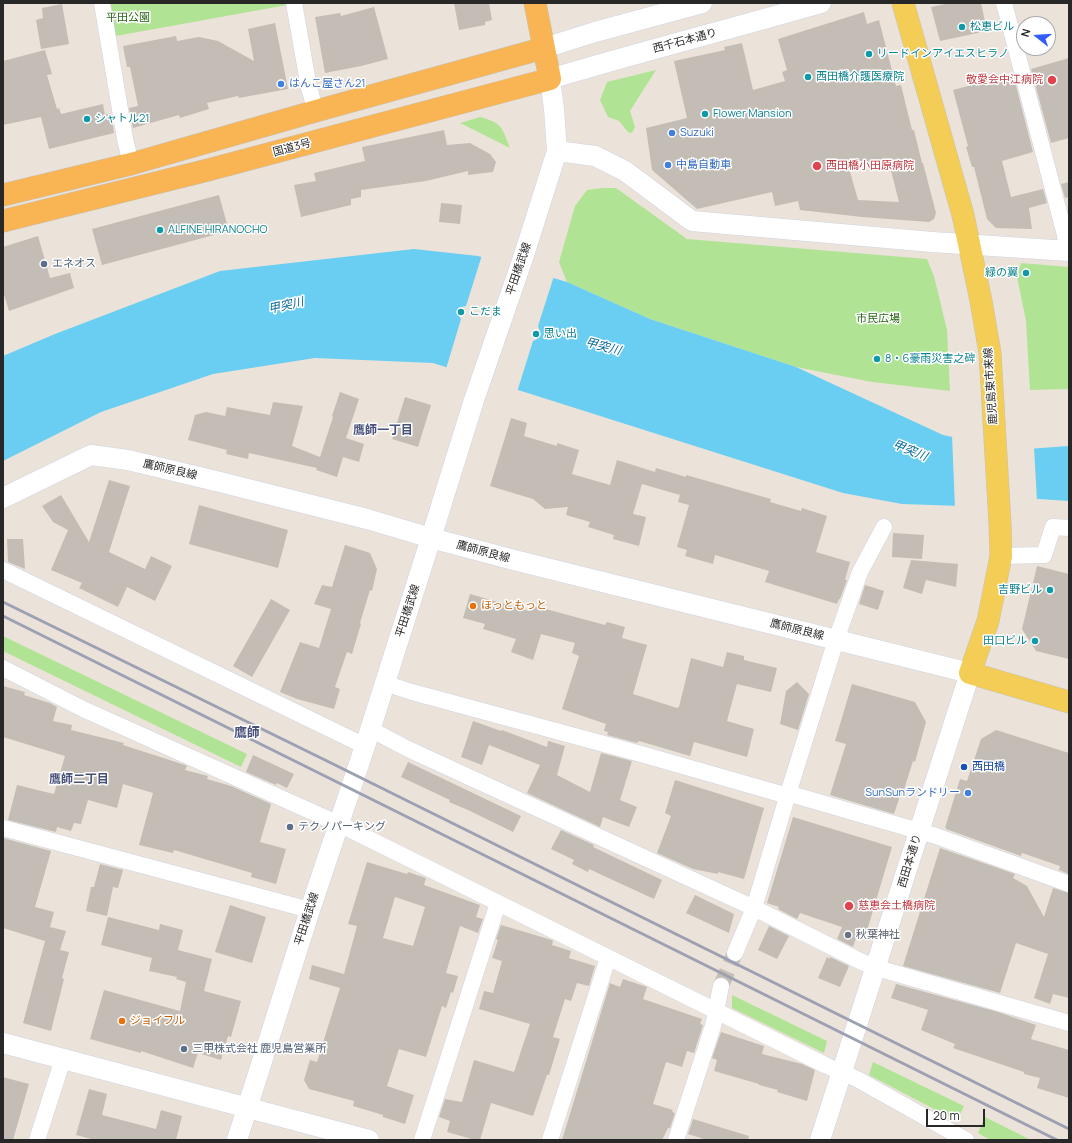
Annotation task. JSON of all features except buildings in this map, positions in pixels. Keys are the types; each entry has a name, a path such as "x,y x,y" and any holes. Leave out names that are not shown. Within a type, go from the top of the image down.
{"highway":[{"path":"534,3 550,79"},
{"path":"3,195 132,164 544,48"},
{"name":"国道3号","path":"3,221 208,170 550,79"}],"main road":[{"name":"鹿児島東市来線","path":"903,3 963,215 990,353 1001,556 988,621 970,673"},
{"path":"970,673 1069,702"}],"street":[{"path":"102,3 124,133 132,164"},
{"path":"294,3 309,88 316,111"},
{"path":"544,48 595,32 702,3"},
{"name":"西千石本通り","path":"550,79 821,3"},
{"path":"557,151 594,156 625,171 692,221 969,245 1068,251 1004,3"},
{"name":"平田橋武線","path":"237,1140 474,400 524,254 557,151 550,79"},
{"name":"鷹師原良線","path":"3,498 91,455 128,460 367,518 431,538 970,673"},
{"path":"735,953 754,908 836,640 860,572 884,527"},
{"path":"1001,556 1044,555 1053,528 1069,528"},
{"path":"3,570 367,737 408,749 754,908 876,968 1069,1023"},
{"path":"3,668 83,709 339,824 498,904 857,1079 966,1140"},
{"name":"西田本通り","path":"820,1140 970,673"},
{"path":"384,683 781,794 794,795 919,831 1069,884"},
{"path":"3,828 310,910"},
{"path":"422,1140 498,904"},
{"path":"550,1140 608,958"},
{"path":"676,1140 713,1026 721,986"},
{"path":"3,1043 369,1140"},
{"path":"37,1140 63,1059"}],"green space":[{"name":"平田公園","path":"110,3 286,3 287,5 116,36"},
{"path":"656,70 630,111 635,127 632,133 628,132 619,121 608,117 600,100 607,82"},
{"path":"480,117 488,119 501,127 510,148 460,123"},
{"name":"市民広場","path":"616,188 687,239 927,259 934,276 947,330 950,391 872,382 796,367 650,319 567,282 559,262 575,206 587,190"},
{"path":"1021,263 1069,267 1069,389 1030,390 1026,321 1017,277"},
{"path":"3,636 247,754 241,767 3,651"},
{"path":"732,995 827,1041 824,1053 732,1008"},
{"path":"873,1062 964,1106 957,1121 869,1075"},
{"path":"985,1117 1031,1140 990,1140 978,1133"}],"water":[{"name":"甲突川","path":"414,249 478,256 567,282 650,319 796,367 943,435 1013,450 1069,446 1069,501 1039,499 961,506 902,504 843,493 433,363 315,358 213,374 101,412 3,461 3,356 55,334 220,271"}],"pier":[{"path":"482,255 554,276 538,326 540,335 533,341 517,392 446,369 461,319 459,316 460,311 462,307 466,306"},
{"path":"952,435 1013,448 1034,447 1037,501 955,508"}],"tunnel":[{"path":"721,986 735,953"}],"railway":[{"path":"3,602 1069,1129"},
{"path":"3,616 1057,1140"}],"place":[{"name":"松恵ビル","path":"962,27"},
{"name":"リードインアイエスヒラノ","path":"869,54"},
{"name":"西田橋介護医療院","path":"808,77"},
{"name":"敬愛会中江病院","path":"1052,80"},
{"name":"はんこ屋さん21","path":"281,84"},
{"name":"Flower Mansion","path":"705,114"},
{"name":"シャトル21","path":"87,119"},
{"name":"Suzuki","path":"672,133"},
{"name":"中島自動車","path":"668,165"},
{"name":"西田橋小田原病院","path":"817,166"},
{"name":"ALFINE HIRANOCHO","path":"160,230"},
{"name":"エネオス","path":"44,264"},
{"name":"緑の翼","path":"1026,273"},
{"name":"こだま","path":"461,312"},
{"name":"思い出","path":"536,334"},
{"name":"8・6豪雨災害之碑","path":"877,359"},
{"name":"吉野ビル","path":"1050,590"},
{"name":"ほっともっと","path":"473,606"},
{"name":"田口ビル","path":"1035,641"},
{"name":"西田橋","path":"964,767"},
{"name":"SunSunランドリー","path":"968,793"},
{"name":"テクノパーキング","path":"290,827"},
{"name":"慈恵会土橋病院","path":"849,906"},
{"name":"秋葉神社","path":"848,935"},
{"name":"ジョイフル","path":"122,1021"},
{"name":"三甲株式会社 鹿児島営業所","path":"184,1049"}],"district":[{"name":"鷹師一丁目","path":"383,431"},
{"name":"鷹師","path":"247,733"},
{"name":"鷹師二丁目","path":"79,780"}]}
